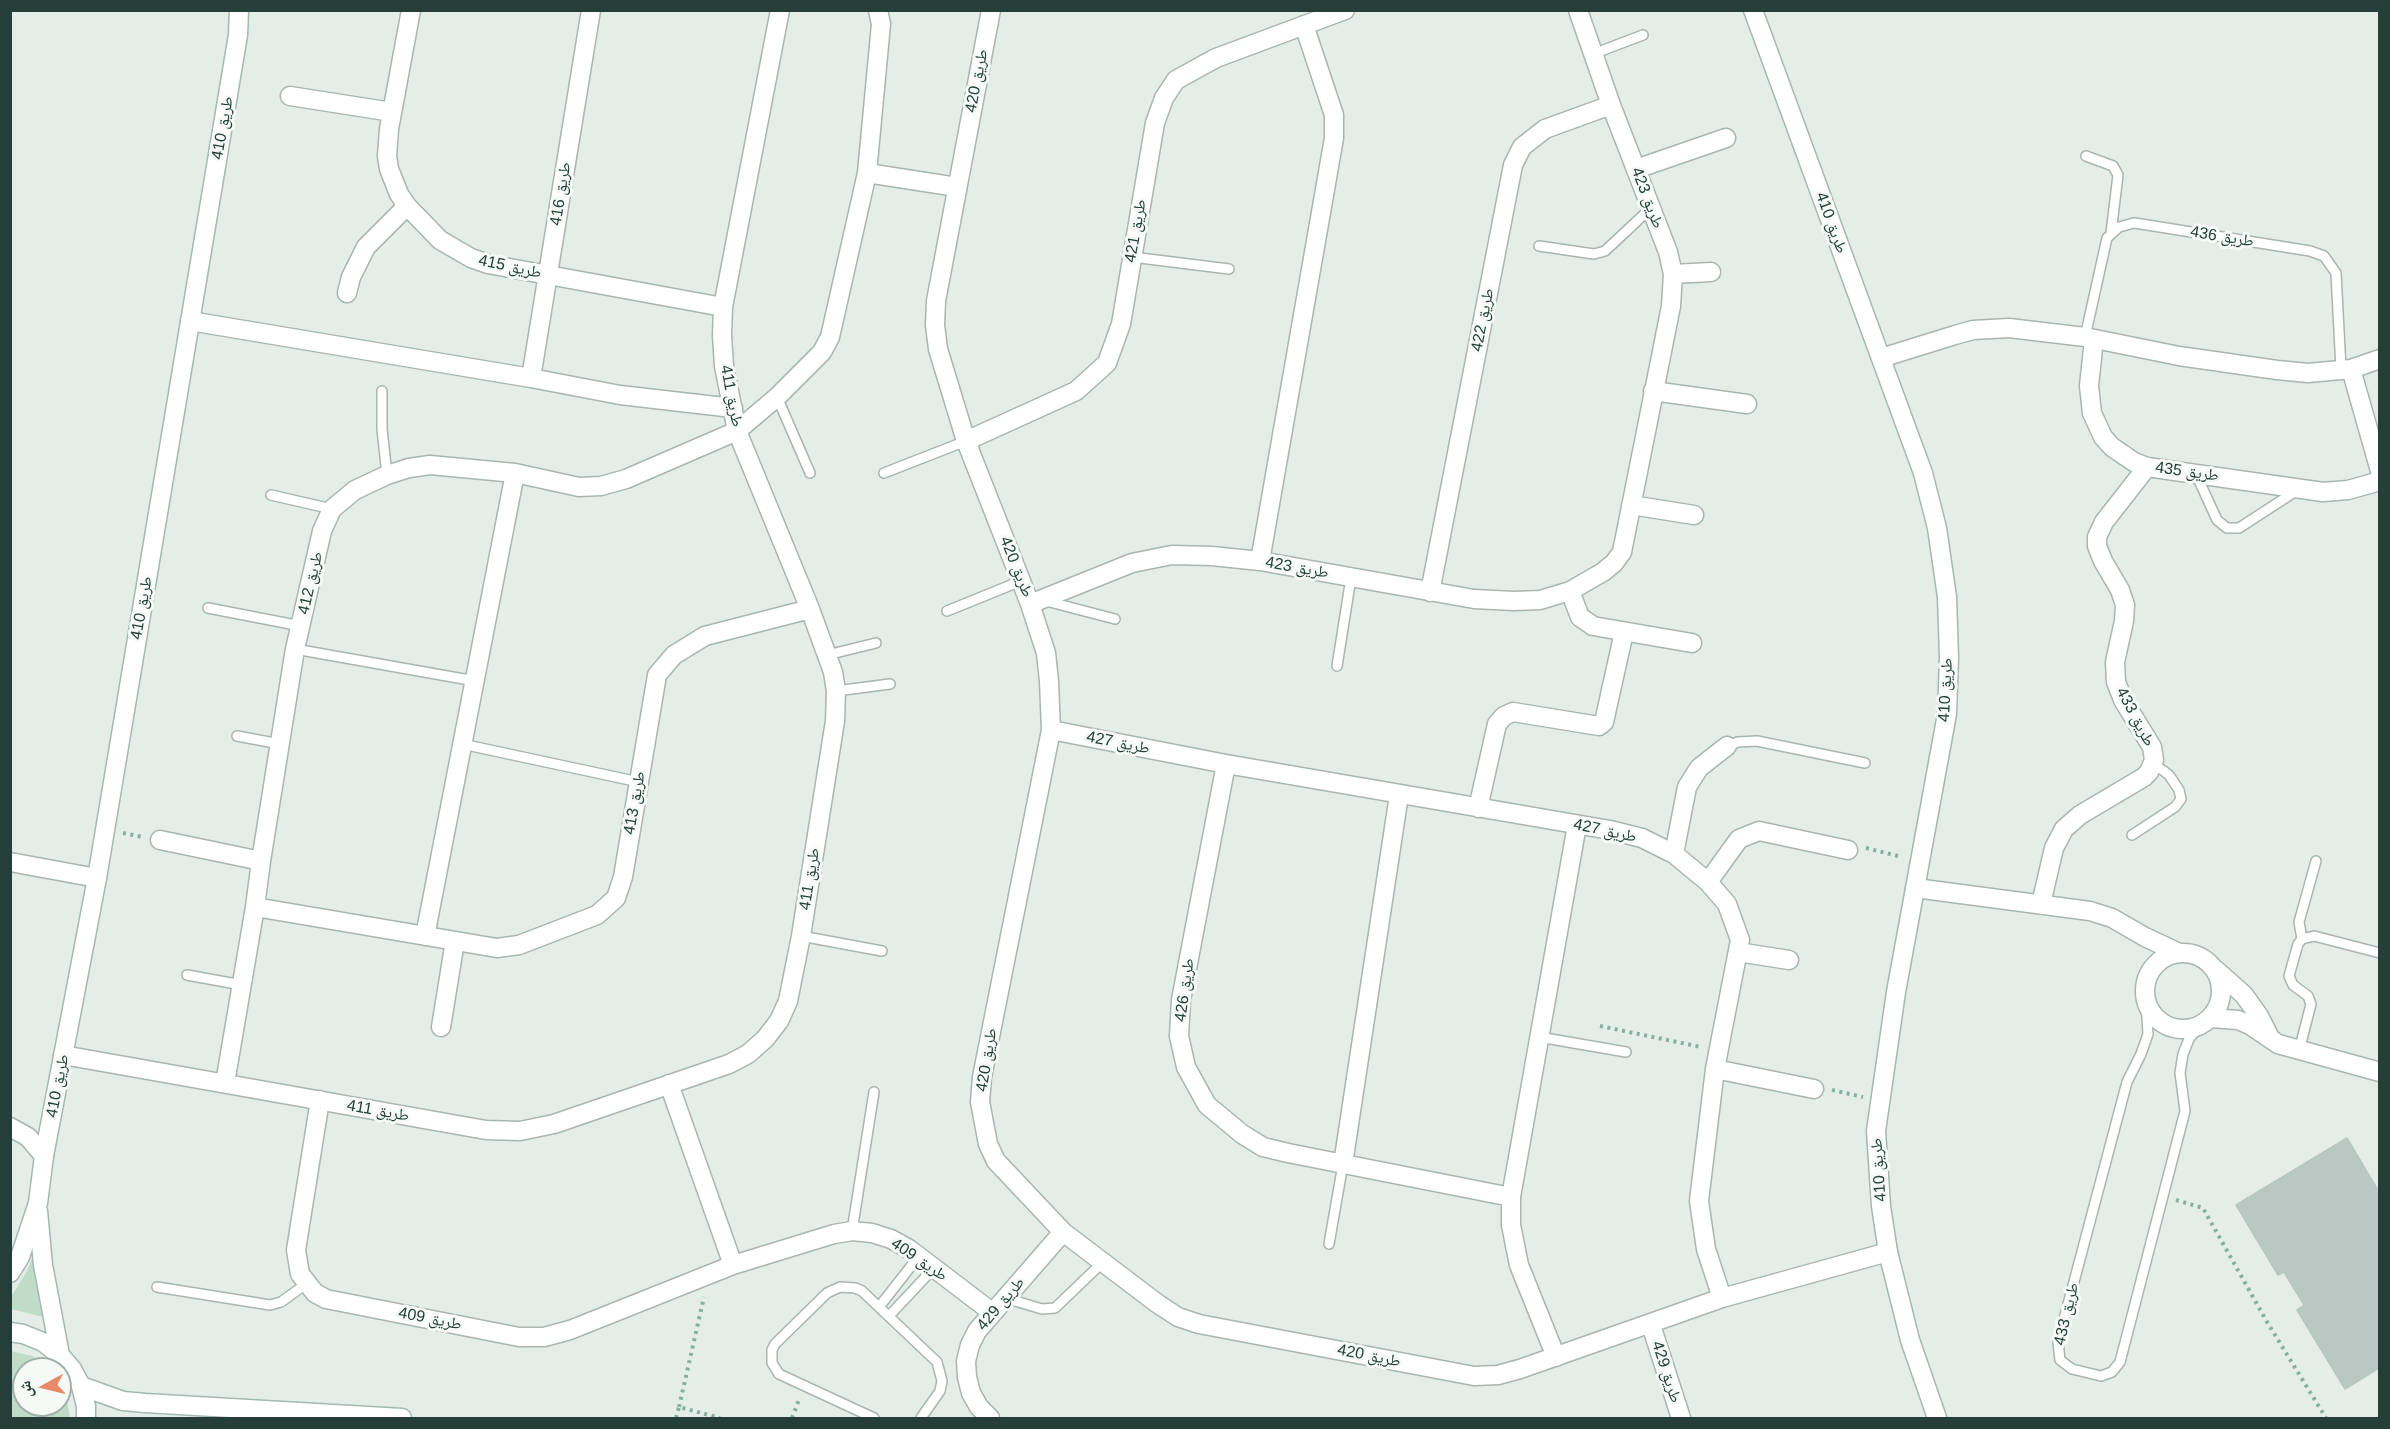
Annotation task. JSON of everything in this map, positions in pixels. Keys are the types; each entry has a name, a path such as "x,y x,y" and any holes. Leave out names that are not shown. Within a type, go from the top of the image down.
{"street":[{"name":"طريق 410","path":"10,1273 20,1257 38,1203 44,1156 97,878 237,46 239,10"},
{"name":"طريق 415","path":"411,10 392,112 387,156 393,182 407,206 440,240 471,258 488,264 723,307"},
{"name":"طريق 416","path":"531,378 591,10"},
{"name":"طريق 411","path":"63,1055 486,1130 520,1131 554,1124 729,1064 748,1054 765,1039 779,1021 788,1001 801,936 835,721 836,691 827,655 810,609 737,431 724,366 723,307 780,10"},
{"name":"طريق 412","path":"225,1083 295,649 322,531 332,509 355,490 387,475 430,465 515,473 579,487 601,486 626,479 737,431 777,397 822,352 830,337 867,173 881,24 878,10"},
{"name":"طريق 420","path":"991,10 936,301 935,326 938,349 966,441 1021,581 1037,602 1046,653 1051,730 982,1077 980,1101 988,1144 996,1161 1064,1232 1178,1317 1199,1324 1474,1376 1498,1375 1556,1357 1722,1298 1887,1252"},
{"name":"طريق 421","path":"966,441 1076,392 1107,363 1121,324 1155,123 1164,98 1176,80 1216,58 1345,10"},
{"name":"طريق 423","path":"1037,602 1113,570 1152,558 1192,555 1260,561 1474,599 1540,600 1570,591 1603,572 1622,552 1671,306 1673,274 1668,252 1611,105 1578,10"},
{"name":"طريق 410","path":"1753,10 1923,473 1937,528 1947,597 1949,657 1947,714 1896,992 1876,1131 1881,1206 1887,1252 1910,1340 1929,1390 1937,1419"},
{"path":"1260,561 1334,138 1334,115 1304,25"},
{"path":"290,96 392,112"},
{"name":"طريق 422","path":"1430,592 1513,165 1522,147 1545,129 1611,105"},
{"path":"1635,169 1726,138"},
{"path":"867,173 957,187"},
{"path":"347,293 351,277 366,247 407,206"},
{"path":"1673,274 1711,272"},
{"path":"190,321 620,395 733,408"},
{"path":"1881,358 1955,334 1992,328 2025,328 2179,356 2308,373 2346,369 2379,359"},
{"name":"طريق 435","path":"2090,338 2089,400 2097,426 2112,447 2134,462 2196,474 2336,492 2379,482"},
{"path":"2346,369 2379,471"},
{"path":"1653,391 1747,404"},
{"name":"طريق 433","path":"2041,904 2054,848 2064,829 2080,814 2144,777 2152,767 2154,754 2152,747 2123,700 2116,682 2115,662 2125,605 2120,590 2097,546 2097,537 2104,522 2147,466"},
{"path":"425,936 515,473"},
{"path":"1631,505 1694,515"},
{"path":"1570,591 1577,611 1586,623 1600,628 1692,643"},
{"name":"طريق 413","path":"255,907 497,948 519,945 597,915 616,898 623,877 657,675 674,655 705,636 810,609"},
{"path":"1478,808 1497,724 1504,716 1513,712 1599,726 1604,722 1624,632"},
{"name":"طريق 427","path":"1051,730 1226,764 1642,838 1674,854 1708,882 1727,904 1736,923 1740,940 1715,1069 1699,1201 1706,1249 1722,1298"},
{"path":"1674,854 1687,787 1699,768 1727,746"},
{"name":"طريق 426","path":"1226,764 1181,1000 1179,1036 1186,1067 1207,1106 1242,1134 1271,1149 1511,1197"},
{"path":"1343,1164 1399,795"},
{"path":"1556,1357 1519,1265 1511,1226 1511,1197 1577,825"},
{"path":"1708,882 1739,839 1759,831 1848,850"},
{"path":"160,840 261,861"},
{"path":"10,862 97,878"},
{"path":"1916,888 2101,914 2179,953 2196,955 2244,995 2259,1016 2271,1041"},
{"path":"2134,931 2144,950 2150,971"},
{"path":"441,1027 455,941"},
{"path":"1738,952 1789,960"},
{"path":"2179,953 2162,958 2150,971 2144,992 2146,1002 2156,1019 2163,1024 2181,1030 2205,1022 2238,1020 2262,1031 2271,1041 2299,1051 2379,1072"},
{"path":"2205,1022 2217,1009 2222,989 2215,970"},
{"path":"1715,1069 1814,1089"},
{"path":"669,1084 733,1265"},
{"path":"306,1284 297,1262 296,1250 321,1100"},
{"path":"10,1127 28,1137 44,1156"},
{"name":"طريق 410","path":"38,1203 43,1265 60,1355"},
{"name":"طريق 409","path":"306,1284 320,1296 338,1301 519,1337 544,1337 570,1330 733,1265 834,1234 852,1232 872,1233 891,1239 919,1256 993,1313"},
{"name":"طريق 429","path":"990,1419 979,1407 971,1393 966,1361 970,1346 977,1331 1064,1232"},
{"name":"طريق 429","path":"1651,1324 1681,1419"},
{"path":"10,1332 43,1342 60,1355 72,1369 81,1386 86,1406 86,1419"},
{"path":"81,1386 123,1401 402,1419"},
{"name":"طريق 410","path":"1929,1390 1950,1419"}],"lane":[{"path":"1593,54 1644,34"},
{"path":"2086,156 2113,166 2118,175 2111,233 2104,247 2090,338"},
{"path":"1539,246 1594,254 1605,251 1651,208"},
{"name":"طريق 436","path":"2111,233 2119,227 2134,223 2310,251 2324,256 2336,273 2346,369"},
{"path":"1132,257 1229,269"},
{"path":"382,391 382,429 387,475"},
{"path":"777,397 810,473"},
{"path":"884,473 966,441"},
{"path":"2196,474 2217,520 2227,528 2240,528 2300,489"},
{"path":"271,495 332,509"},
{"path":"1337,666 1351,578"},
{"path":"947,612 1021,581"},
{"path":"1037,602 1115,619"},
{"path":"208,608 301,626"},
{"path":"827,655 876,643"},
{"path":"295,649 475,681"},
{"path":"836,691 890,684"},
{"path":"237,736 280,744"},
{"path":"1727,746 1738,742 1756,741 1865,763"},
{"path":"462,744 639,782"},
{"path":"2132,835 2175,807 2181,799 2179,790 2169,774 2162,769 2152,767"},
{"path":"2299,1051 2311,1004 2308,996 2293,985 2289,976 2295,950 2302,939 2299,922 2316,861"},
{"path":"801,936 882,951"},
{"path":"2302,939 2314,936 2379,953"},
{"path":"187,975 242,985"},
{"name":"طريق 433","path":"2146,1002 2148,1034 2127,1082 2058,1342 2058,1354 2067,1367 2101,1376 2112,1372 2120,1362 2185,1112 2180,1072 2182,1054 2189,1039 2205,1022"},
{"path":"1539,1037 1626,1052"},
{"path":"852,1232 874,1092"},
{"path":"1329,1244 1343,1164"},
{"path":"879,1307 919,1256"},
{"path":"1005,1298 1042,1309 1054,1308 1103,1263"},
{"path":"889,1316 934,1268"},
{"path":"157,1287 270,1305 281,1302 306,1284"},
{"path":"874,1419 779,1374 772,1363 771,1356 775,1344 833,1289 855,1288 889,1316 937,1362 941,1371 940,1391 921,1419"}],"path":[{"path":"105,830 160,840"},
{"path":"1848,850 1856,852 1857,846 1921,861"},
{"path":"1600,1026 1719,1051"},
{"path":"1814,1089 1824,1094 1825,1088 1881,1101"},
{"path":"2162,1196 2204,1208 2267,1322 2326,1419"},
{"path":"676,1419 709,1275"},
{"path":"679,1407 720,1419"},
{"path":"792,1419 796,1407"}],"green space":[{"path":"33,1256 47,1318 11,1309 11,1297 27,1271"},
{"path":"11,1351 33,1357 12,1357 12,1417 70,1418 11,1418"}],"building":[{"path":"2347,1138 2379,1192 2379,1368 2345,1389 2297,1310 2304,1305 2284,1272 2278,1275 2236,1205"}]}
